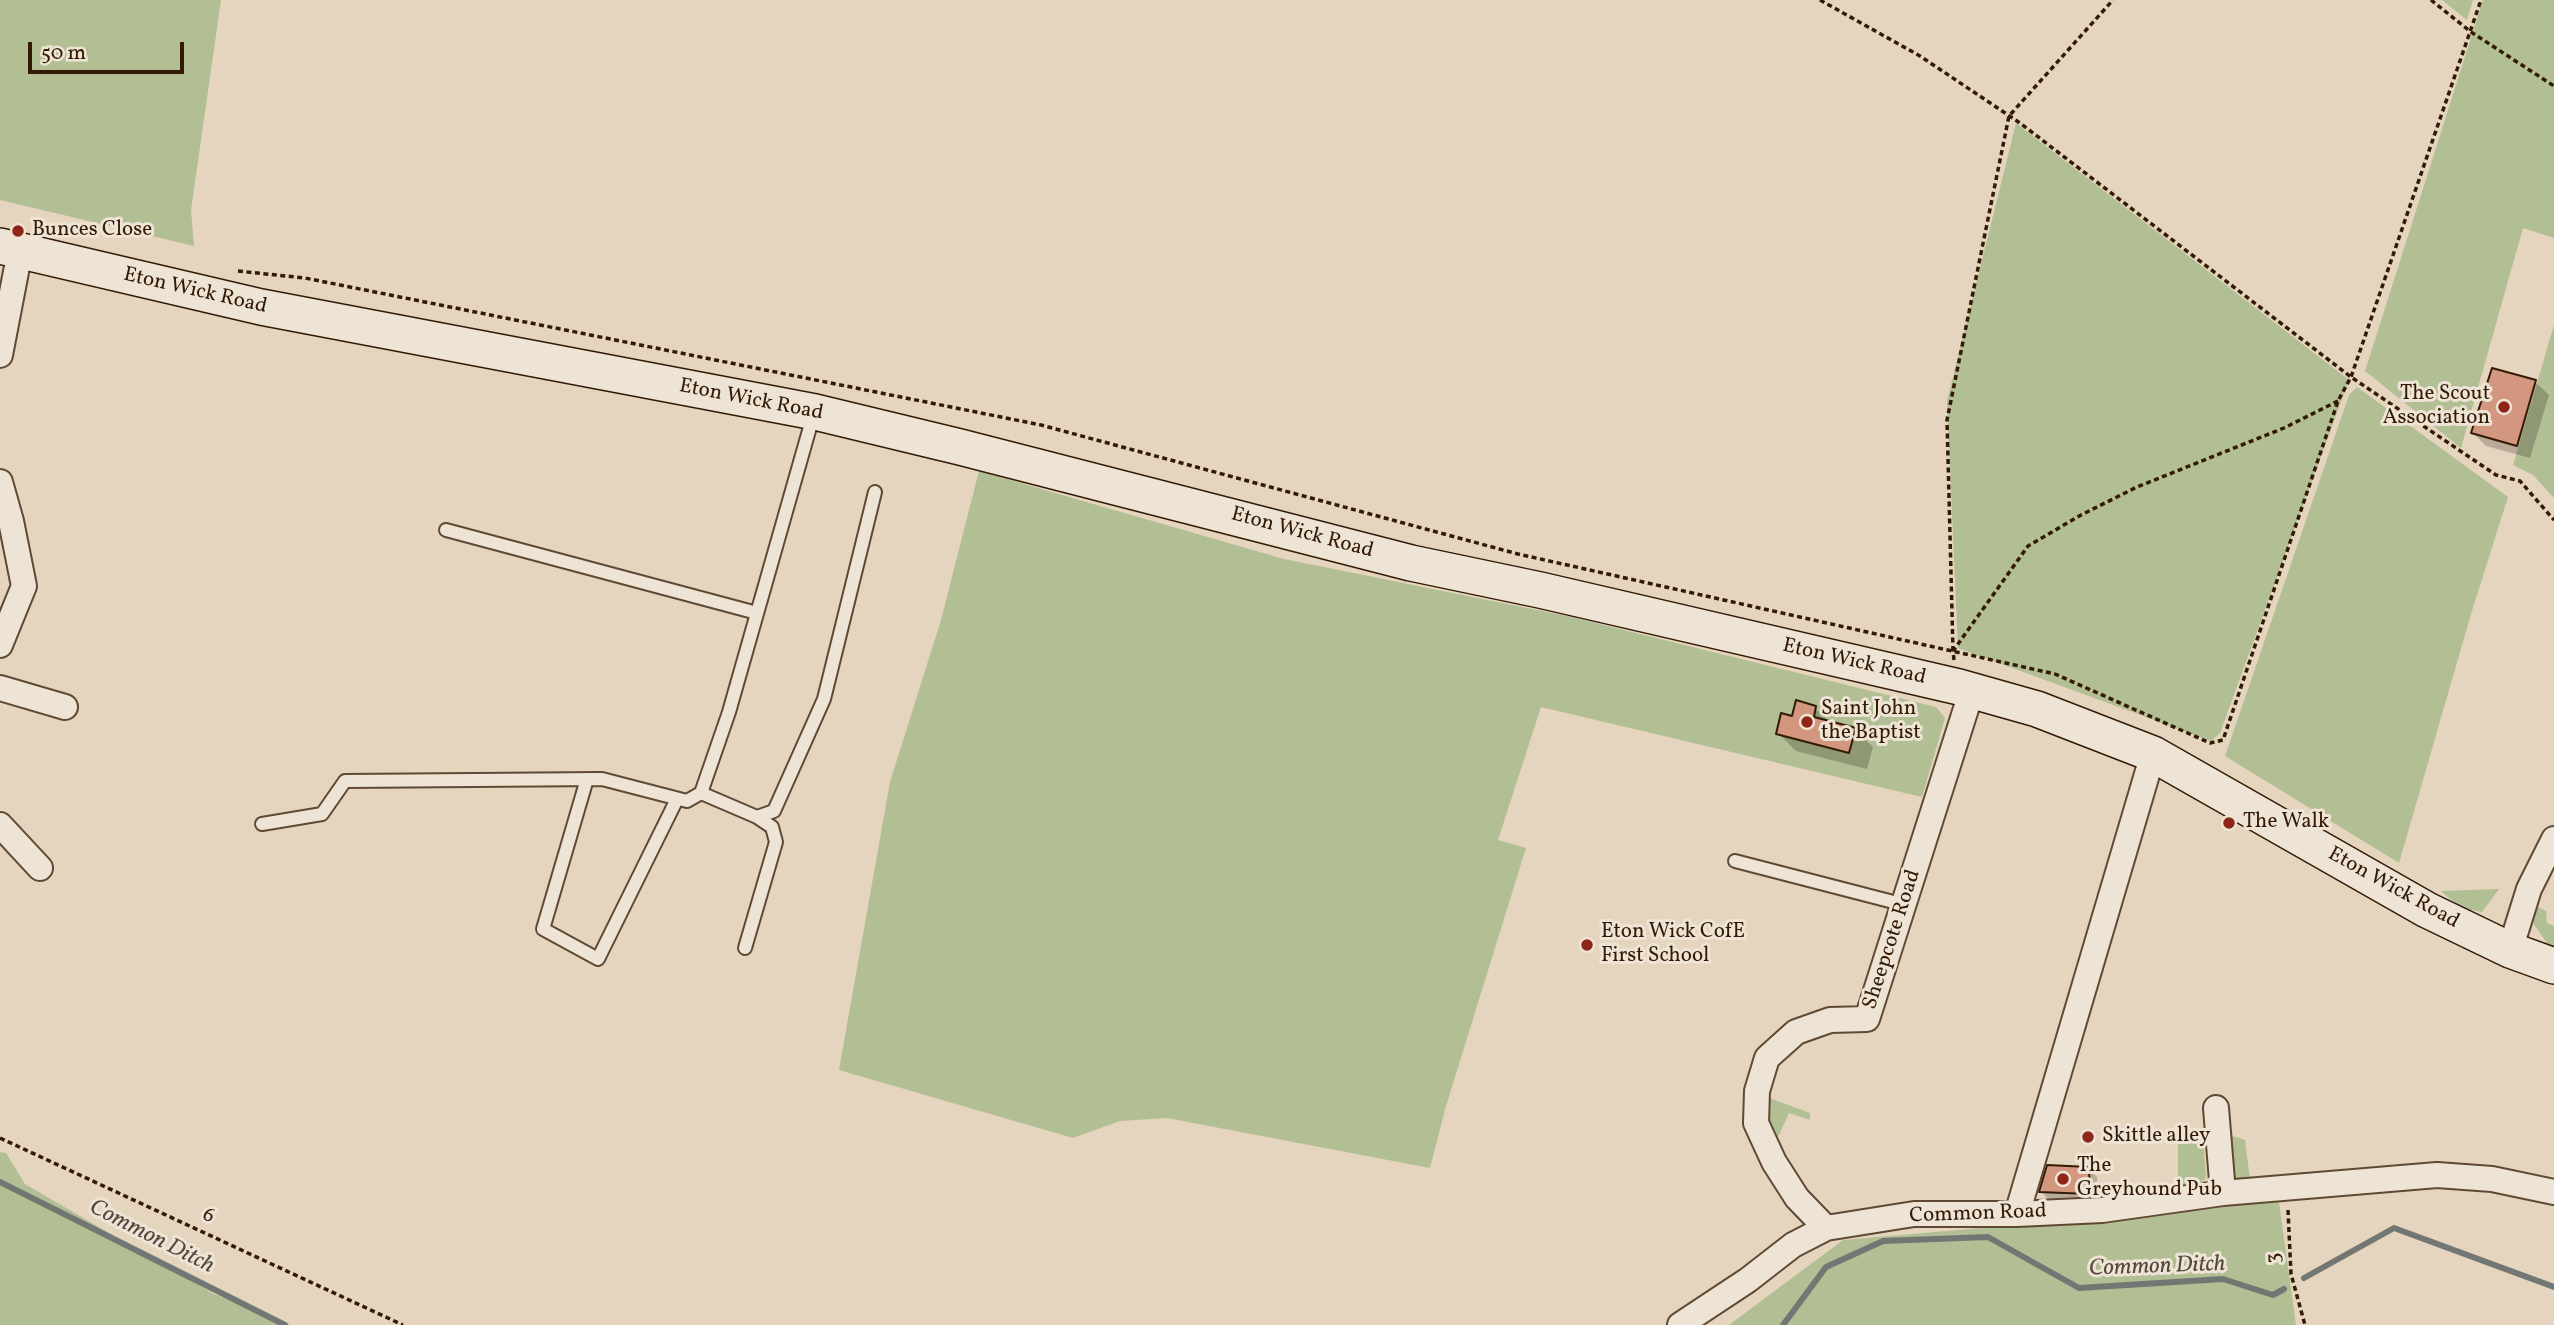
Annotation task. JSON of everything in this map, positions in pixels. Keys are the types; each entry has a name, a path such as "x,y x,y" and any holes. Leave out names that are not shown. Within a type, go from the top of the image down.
{"main road":[{"name":"Eton Wick Road","path":"10,249 250,305 814,412 1411,563 1540,590 1966,689 2038,709 2153,754 2427,910 2510,950 2554,967"}],"street":[{"path":"0,355 10,249"},
{"path":"0,482 6,522 24,586 0,645"},
{"path":"0,688 65,707"},
{"name":"Sheepcote Road","path":"1826,1228 1797,1198 1774,1162 1756,1124 1757,1091 1767,1058 1796,1032 1830,1020 1867,1019 1905,905 1966,689"},
{"path":"2017,1214 2153,754"},
{"path":"0,825 40,868"},
{"path":"2510,950 2529,889 2554,839"},
{"path":"2216,1108 2223,1192"},
{"name":"Common Road","path":"1680,1325 1748,1280 1793,1245 1826,1228 1914,1214 2017,1214 2102,1210 2223,1192 2437,1175 2492,1179 2554,1192"}],"lane":[{"path":"262,824 322,814 345,781 602,779 687,801 701,793 729,712 814,412"},
{"path":"757,817 774,811 824,699 875,492"},
{"path":"446,530 757,612"},
{"path":"587,779 543,929 598,959 677,799"},
{"path":"701,793 757,817 772,827 776,842 745,948"},
{"path":"1735,861 1905,905"}],"path":[{"path":"1820,0 1920,56 2009,116 2351,377 2496,475 2520,481 2554,520"},
{"path":"1966,689 1953,651 1947,420 2009,116 2113,0"},
{"path":"2431,0 2471,32 2554,86"},
{"path":"2210,743 2223,740 2338,401 2351,377 2481,0"},
{"path":"1953,651 2028,546 2137,487 2284,428 2338,401"},
{"name":"6","path":"0,1138 403,1325"},
{"name":"3","path":"2287,1188 2291,1274 2305,1325"}],"green space":[{"path":"0,0 221,0 191,210 194,246 0,200"},
{"path":"2442,0 2473,0 2467,20"},
{"path":"2483,0 2554,0 2554,238 2523,228 2461,448 2365,371"},
{"path":"2016,123 2349,380 2220,733 2211,741 1958,648 1947,401"},
{"path":"2554,325 2554,498 2533,475 2513,465"},
{"path":"2357,387 2508,497 2399,863 2225,756 2349,395"},
{"path":"979,471 1284,559 1567,616 1936,707 1945,718 1922,797 1541,707 1498,840 1526,848 1446,1106 1430,1168 1167,1118 1120,1121 1073,1138 839,1070 890,782 941,620"},
{"path":"2499,889 2482,912 2461,908 2441,891"},
{"path":"2536,906 2546,911 2547,923 2554,926 2554,953 2533,923"},
{"path":"1761,1095 1810,1113 1810,1120 1789,1113 1772,1144"},
{"path":"2223,1133 2245,1140 2250,1180 2234,1184"},
{"path":"2203,1137 2206,1178 2195,1188 2178,1190 2178,1138"},
{"path":"0,1152 6,1153 25,1184 214,1294 291,1325 0,1325"},
{"path":"2279,1202 2296,1325 1729,1325 1843,1240"}],"building":[{"name":"The Scout Association","path":"2492,368 2536,380 2517,446 2471,433"},
{"name":"Saint John the Baptist","path":"1796,700 1816,706 1814,717 1856,728 1849,753 1776,734 1781,713 1792,716"},
{"name":"The Greyhound Pub","path":"2047,1165 2089,1167 2090,1194 2039,1192"}],"waterway":[{"name":"Common Ditch","path":"0,1182 285,1325"},
{"name":"Common Ditch","path":"2304,1278 2394,1228 2554,1287"},
{"name":"Common Ditch","path":"1783,1325 1826,1267 1883,1241 1988,1237 2079,1288 2223,1279 2273,1295 2284,1289"}],"place":[{"name":"Bunces Close","path":"18,231"},
{"name":"The Scout Association","path":"2504,407"},
{"name":"Saint John the Baptist","path":"1807,722"},
{"name":"The Walk","path":"2229,823"},
{"name":"Eton Wick CofE First School","path":"1587,945"},
{"name":"Skittle alley","path":"2088,1137"},
{"name":"The Greyhound Pub","path":"2063,1179"}]}
